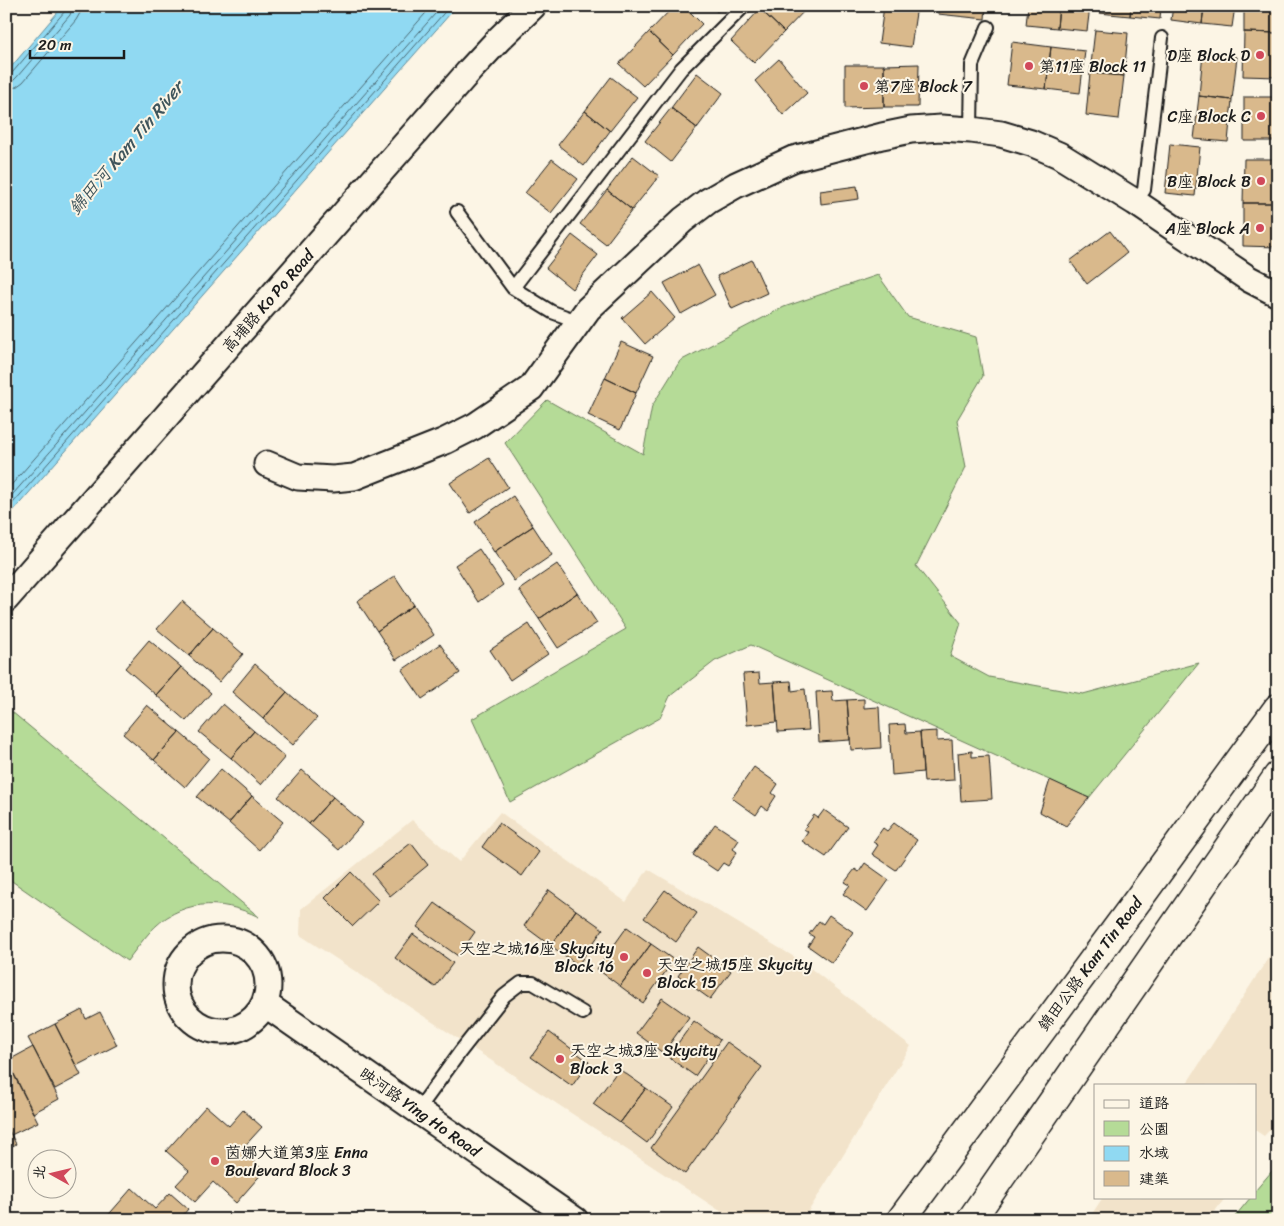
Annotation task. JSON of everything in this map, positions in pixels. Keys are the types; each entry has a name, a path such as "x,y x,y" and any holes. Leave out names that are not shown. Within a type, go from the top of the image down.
{"main road":[{"name":"錦田公路 Kam Tin Road","path":"901,1220 1146,890 1278,708"},
{"path":"971,1220 1278,776"}],"street":[{"name":"高埔路 Ko Po Road","path":"6,599 471,69 498,39 533,6"},
{"path":"267,464 298,477 333,479 354,477 445,441 475,426 531,388 588,309 682,220 708,201 743,182 793,159 911,130 940,128 1001,134 1031,143 1059,155 1135,202 1242,274 1278,294"},
{"name":"映河路 Ying Ho Road","path":"265,1004 575,1220"}],"lane":[{"path":"513,288 681,69 744,6"},
{"path":"971,130 972,65 988,27"},
{"path":"1135,202 1144,190 1162,38"},
{"path":"458,212 513,288 552,312 580,322"},
{"path":"418,1110 504,996 521,982 533,983 583,1013"}],"shaded area":[{"path":"500,812 626,902 648,869 801,961 911,1046 803,1220 734,1220 300,935 301,909 412,820 459,862"},
{"path":"1278,943 1278,1121 1264,1136 1256,1131 1256,1084 1187,1083"},
{"path":"1102,1198 1225,1198 1208,1220 1088,1220"}],"green space":[{"path":"878,275 908,317 976,337 983,376 957,420 966,467 916,566 961,623 950,656 989,677 1083,694 1199,663 1089,798 751,645 715,661 670,696 660,718 510,802 472,719 626,629 505,443 547,400 643,454 652,406 680,361 784,307"},
{"path":"6,707 259,917 230,907 215,905 187,908 173,913 161,922 146,936 127,961 6,877"},
{"path":"1278,1164 1278,1220 1232,1220 1250,1198 1256,1198 1256,1190"}],"water":[{"name":"錦田河 Kam Tin River","path":"63,6 457,6 6,519 6,73"}],"building":[{"path":"674,6 684,6 702,24 673,55 649,32"},
{"path":"711,6 722,6 717,12"},
{"path":"763,6 809,6 784,32 760,9"},
{"path":"884,6 917,6 911,47 879,43"},
{"path":"939,6 986,6 985,19 938,14"},
{"path":"1028,6 1059,6 1057,28 1026,25"},
{"path":"1059,6 1090,6 1087,31 1057,28"},
{"path":"1100,6 1131,6 1130,16 1099,13"},
{"name":"D座 Block D","path":"1131,6 1161,6 1160,19 1130,16"},
{"path":"1173,6 1204,6 1202,24 1171,20"},
{"path":"1204,6 1235,6 1232,27 1202,24"},
{"path":"1244,6 1278,6 1278,33 1244,32"},
{"path":"760,9 784,32 754,63 731,41"},
{"path":"1095,30 1128,33 1124,76 1090,73"},
{"path":"649,32 673,55 643,86 619,64"},
{"name":"D座 Block D","path":"1244,32 1278,33 1277,77 1243,76"},
{"name":"第11座 Block 11","path":"1012,42 1051,47 1046,89 1007,85"},
{"path":"1051,47 1085,51 1080,93 1046,89"},
{"path":"1203,53 1237,57 1232,100 1199,96"},
{"path":"779,59 807,93 783,115 755,81"},
{"path":"919,64 918,107 884,107 884,65"},
{"name":"第7座 Block 7","path":"845,65 884,65 884,107 845,108"},
{"path":"697,73 723,93 697,128 671,108"},
{"path":"1090,73 1124,76 1119,119 1086,115"},
{"path":"611,77 637,97 610,131 585,111"},
{"path":"1199,96 1232,100 1228,142 1194,139"},
{"name":"C座 Block C","path":"1244,97 1278,97 1278,141 1244,141"},
{"path":"671,108 697,128 671,162 645,141"},
{"path":"585,111 610,131 584,166 558,145"},
{"path":"1170,144 1200,147 1195,196 1165,193"},
{"path":"633,156 659,176 632,210 607,190"},
{"path":"552,159 578,179 551,213 525,193"},
{"name":"B座 Block B","path":"1244,159 1278,159 1278,203 1243,203"},
{"path":"857,186 859,199 821,204 820,191"},
{"path":"607,190 632,210 606,244 580,224"},
{"name":"A座 Block A","path":"1243,203 1278,203 1277,247 1243,246"},
{"path":"1110,231 1127,253 1087,284 1070,261"},
{"path":"572,235 598,255 572,289 546,268"},
{"path":"752,260 767,293 732,309 717,276"},
{"path":"698,265 715,295 681,314 664,283"},
{"path":"652,292 675,318 645,344 622,318"},
{"path":"621,342 653,356 636,393 605,378"},
{"path":"605,378 636,393 620,430 588,415"},
{"path":"489,458 508,487 470,513 450,483"},
{"path":"513,496 533,526 494,552 475,522"},
{"path":"533,526 552,555 514,581 494,552"},
{"path":"479,549 503,585 479,602 455,565"},
{"path":"557,564 577,593 539,619 519,590"},
{"path":"395,576 414,605 377,631 357,601"},
{"path":"577,593 597,623 558,648 539,619"},
{"path":"182,601 213,628 189,656 157,629"},
{"path":"414,605 434,635 396,660 377,631"},
{"path":"529,624 548,654 510,680 490,650"},
{"path":"213,628 243,654 219,682 189,656"},
{"path":"149,640 181,667 156,695 125,668"},
{"path":"440,644 460,673 422,699 402,670"},
{"path":"255,664 287,692 263,719 232,692"},
{"path":"181,667 211,693 186,721 156,695"},
{"path":"759,673 760,683 774,682 777,722 747,725 743,674"},
{"path":"791,681 792,691 805,689 809,730 778,732 774,682"},
{"path":"832,691 833,701 847,700 850,740 819,742 816,692"},
{"path":"287,692 317,718 293,745 263,719"},
{"path":"864,699 864,708 879,707 881,748 851,750 847,700"},
{"path":"223,704 254,731 231,758 199,732"},
{"path":"147,705 179,732 154,760 123,734"},
{"path":"905,724 906,733 920,732 923,772 892,775 889,725"},
{"path":"254,731 285,757 261,785 231,758"},
{"path":"937,731 937,741 952,740 954,780 924,782 920,732"},
{"path":"179,732 209,758 185,787 154,760"},
{"path":"972,751 972,757 989,756 992,799 961,801 958,753"},
{"path":"754,767 778,784 772,793 776,796 767,810 762,806 756,815 732,798"},
{"path":"221,769 252,796 229,823 197,797"},
{"path":"302,770 333,797 309,824 278,797"},
{"path":"1050,780 1089,798 1066,826 1040,812"},
{"path":"252,796 283,822 259,850 229,823"},
{"path":"333,797 363,823 339,850 309,824"},
{"path":"824,810 848,827 826,857 802,841 808,832 804,829 814,815 818,818"},
{"path":"499,823 539,852 522,876 482,847"},
{"path":"894,823 917,840 896,870 872,854 878,845 873,842 883,828 887,831"},
{"path":"715,824 739,840 733,849 737,852 728,866 723,863 717,871 693,855"},
{"path":"411,843 428,865 390,896 372,874"},
{"path":"865,863 889,880 867,911 843,894 850,885 845,882 855,869 859,872"},
{"path":"351,872 379,901 353,926 325,898"},
{"path":"549,890 576,910 551,946 524,926"},
{"path":"665,890 697,913 676,942 644,918"},
{"path":"435,903 475,932 458,956 417,927"},
{"path":"576,910 603,929 578,965 551,946"},
{"path":"829,915 853,932 832,963 808,946 814,937 809,934 819,921 823,924"},
{"name":"天空之城16座 Skycity Block 16","path":"627,927 651,944 620,986 597,969"},
{"path":"413,934 453,963 435,987 395,958"},
{"name":"天空之城15座 Skycity Block 15","path":"651,944 674,960 643,1003 620,986"},
{"path":"698,947 731,971 710,999 678,976"},
{"path":"662,998 689,1017 663,1053 636,1033"},
{"path":"82,1010 86,1019 100,1012 117,1045 76,1066 55,1024"},
{"path":"694,1021 720,1040 695,1076 668,1057"},
{"path":"55,1024 81,1075 55,1089 28,1038"},
{"name":"天空之城3座 Skycity Block 3","path":"549,1032 589,1062 572,1086 531,1057"},
{"path":"727,1042 762,1067 685,1174 651,1148"},
{"path":"33,1047 59,1099 33,1113 7,1061"},
{"path":"619,1069 646,1088 620,1123 593,1104"},
{"path":"12,1070 38,1122 11,1135 6,1125 6,1073"},
{"path":"646,1088 673,1107 647,1143 620,1123"},
{"name":"茵娜大道第3座 Enna Boulevard Block 3","path":"206,1106 229,1126 243,1110 262,1127 241,1150 264,1171 236,1203 213,1182 195,1202 176,1185 189,1171 166,1151"},
{"path":"6,1125 16,1144 6,1150"},
{"path":"132,1188 155,1209 170,1193 188,1209 179,1220 104,1220"}],"place":[{"name":"D座 Block D","path":"1260,55"},
{"name":"第11座 Block 11","path":"1029,66"},
{"name":"第7座 Block 7","path":"864,86"},
{"name":"C座 Block C","path":"1261,116"},
{"name":"B座 Block B","path":"1261,181"},
{"name":"A座 Block A","path":"1260,228"},
{"name":"天空之城16座 Skycity Block 16","path":"624,957"},
{"name":"天空之城15座 Skycity Block 15","path":"647,973"},
{"name":"天空之城3座 Skycity Block 3","path":"560,1059"},
{"name":"茵娜大道第3座 Enna Boulevard Block 3","path":"215,1161"}]}
